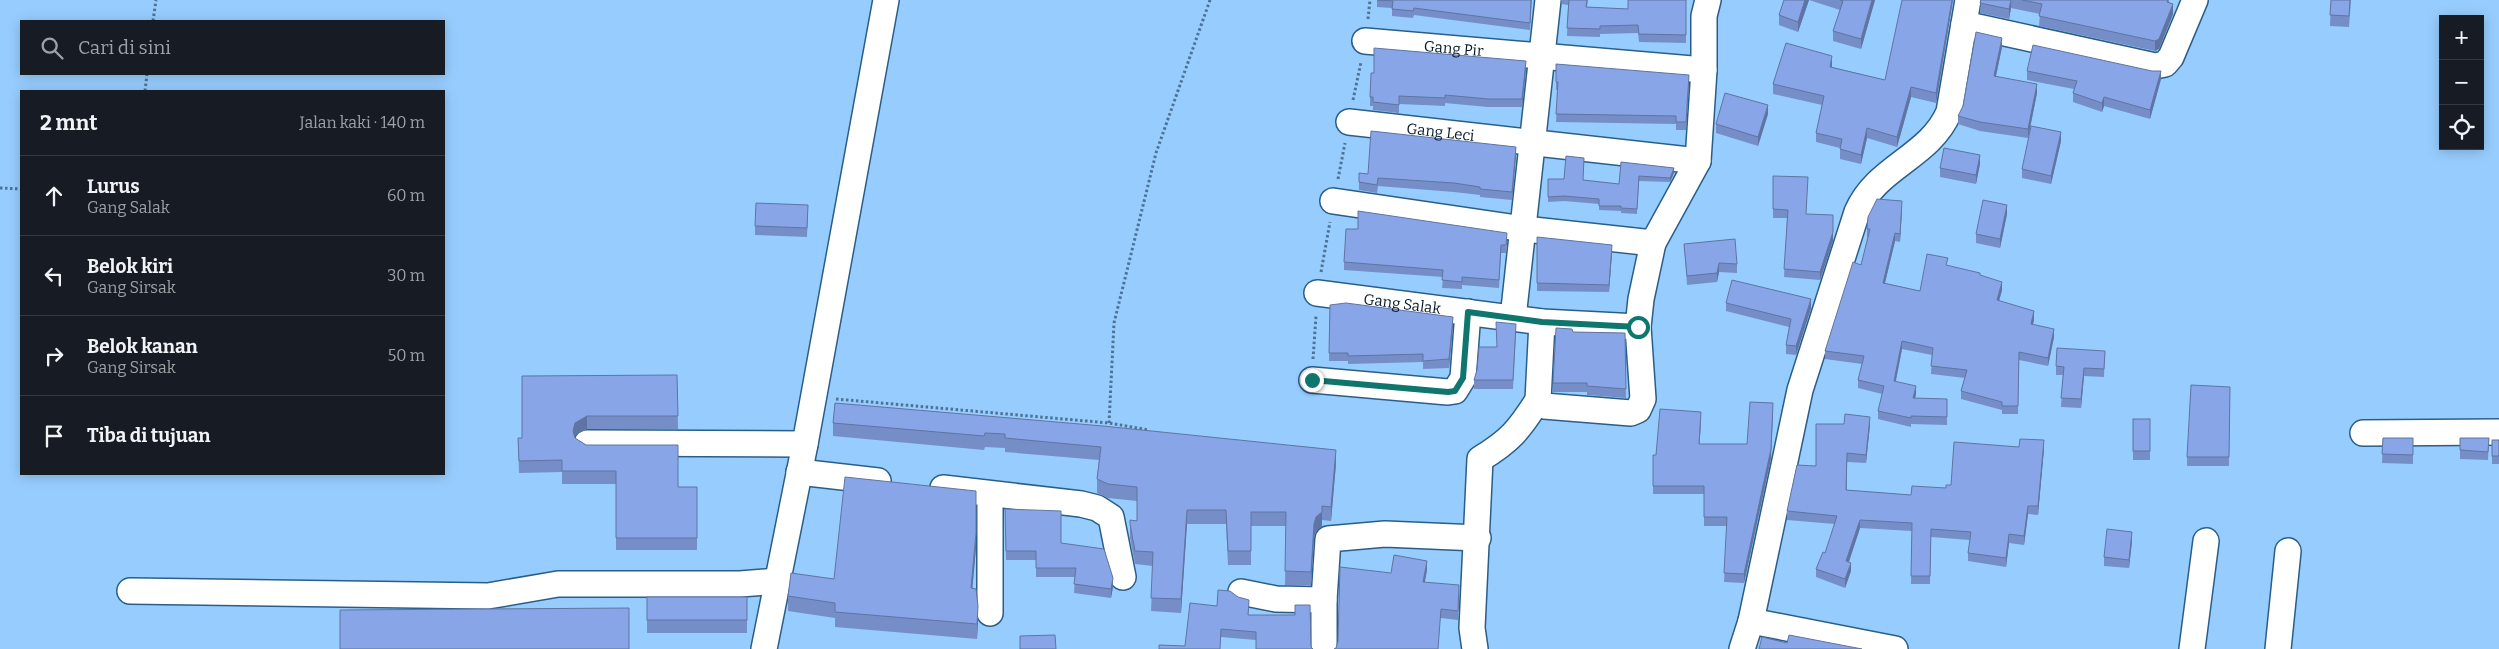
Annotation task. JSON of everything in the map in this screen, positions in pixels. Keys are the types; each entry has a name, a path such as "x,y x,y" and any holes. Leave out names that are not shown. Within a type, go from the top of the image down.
{"street":[{"path":"764,649 805,444 886,0"},
{"path":"1514,318 1531,144 1543,57 1548,0"},
{"path":"1538,400 1544,406 1631,413 1638,410 1643,400 1638,327 1641,299 1653,243 1698,161 1704,70 1704,16 1708,0"},
{"path":"1742,649 1751,621 1800,390 1857,212 1863,199 1874,184 1928,145 1943,125 1949,112 1968,0"},
{"path":"1964,24 2155,66 2166,64 2171,58 2195,0"},
{"name":"Gang Pir","path":"1365,40 1704,70"},
{"name":"Gang Leci","path":"1349,122 1531,144 1698,161"},
{"path":"1333,201 1524,229 1653,243"},
{"name":"Gang Salak","path":"1318,293 1542,322 1638,327"},
{"path":"1312,380 1448,392 1455,391 1463,378 1468,312"},
{"path":"1475,649 1472,628 1478,538 1480,459 1503,446 1518,431 1538,400 1542,322"},
{"path":"2363,433 2499,432"},
{"path":"587,443 805,444"},
{"path":"799,472 1081,504 1097,508 1111,517 1123,576"},
{"path":"990,494 990,613"},
{"path":"1324,649 1324,600 1328,539 1384,534 1478,538"},
{"path":"2192,649 2206,541"},
{"path":"2278,649 2288,551"},
{"path":"130,592 488,596 558,584 740,584 778,581"},
{"path":"1241,592 1276,599 1324,600"},
{"path":"1751,621 1895,649"}],"path":[{"path":"153,20 156,0"},
{"path":"1109,424 1114,323 1156,153 1210,0"},
{"path":"145,90 147,75"},
{"path":"0,188 20,190"},
{"path":"813,396 1109,424 1149,430"}],"building":[{"path":"1377,0 1531,0 1530,23 1414,8 1413,11 1392,9 1393,1"},
{"path":"1569,0 1587,0 1586,7 1628,9 1628,0 1686,0 1686,35 1639,34 1638,25 1600,26 1600,29 1567,28"},
{"path":"1784,0 1805,0 1798,22 1779,15"},
{"path":"1840,0 1872,0 1861,39 1833,31 1843,1"},
{"path":"1902,0 1952,0 1936,93 1911,87 1897,137 1867,128 1861,155 1840,149 1842,139 1816,133 1824,96 1773,84 1786,43 1832,56 1830,67 1885,80"},
{"path":"1981,0 2011,0 2009,9 1980,3"},
{"path":"2022,0 2168,0 2167,2 2173,4 2159,39 2155,41 2039,16 2042,4"},
{"path":"2331,0 2350,0 2349,16 2330,15"},
{"path":"1976,32 2002,38 1994,76 2037,84 2028,129 1980,122 1958,116 1963,106"},
{"path":"2033,45 2152,71 2161,71 2150,110 2104,97 2102,103 2073,93 2077,81 2027,71"},
{"path":"1374,48 1526,61 1522,99 1488,99 1445,95 1445,98 1399,96 1399,105 1373,102 1373,97 1370,97 1371,73 1374,73"},
{"path":"1556,64 1689,75 1686,122 1676,122 1676,116 1556,114 1558,82 1556,82"},
{"path":"1725,93 1768,105 1758,137 1716,124"},
{"path":"2031,126 2061,132 2051,176 2022,169"},
{"path":"1371,131 1516,147 1512,192 1480,189 1480,187 1454,183 1378,178 1377,185 1359,182 1359,173 1368,174"},
{"path":"1944,148 1980,155 1976,175 1940,168"},
{"path":"1566,156 1584,158 1583,180 1619,184 1621,162 1674,168 1670,178 1639,176 1637,209 1621,208 1621,206 1599,206 1599,199 1564,196 1548,197 1548,179 1564,179"},
{"path":"1773,176 1808,177 1806,214 1833,215 1833,232 1820,272 1784,269 1788,210 1773,209"},
{"path":"1877,199 1902,201 1900,234 1895,233 1883,283 1920,291 1927,254 1948,258 1946,265 1980,273 1980,275 2002,282 1997,300 2034,311 2031,324 2054,329 2048,358 2019,352 2018,406 2002,406 2002,402 1961,391 1967,370 1931,366 1933,348 1902,341 1894,381 1916,386 1913,398 1947,399 1947,417 1911,416 1911,418 1878,411 1884,386 1858,380 1864,356 1825,351 1853,262 1861,265 1870,229 1867,229 1868,217"},
{"path":"1983,200 2007,205 2000,239 1976,234"},
{"path":"756,203 808,205 807,228 755,226"},
{"path":"1358,211 1507,233 1506,245 1501,245 1499,280 1462,277 1462,282 1442,280 1443,270 1344,262 1346,229 1358,229"},
{"path":"1537,237 1612,245 1609,285 1537,283"},
{"path":"1735,239 1737,264 1719,263 1717,273 1687,276 1684,244"},
{"path":"1732,280 1811,299 1796,346 1786,345 1791,319 1726,303"},
{"path":"1346,303 1453,317 1449,359 1423,361 1423,354 1348,356 1348,353 1329,353 1330,305"},
{"path":"1496,322 1516,324 1513,380 1474,380 1479,347 1497,347"},
{"path":"1556,328 1572,329 1573,332 1625,333 1626,389 1587,386 1587,383 1553,383"},
{"path":"2057,348 2105,351 2104,369 2084,368 2081,399 2061,398 2064,367 2056,366"},
{"path":"677,375 678,416 587,416 575,423 573,431 575,438 586,445 678,445 678,487 697,487 697,538 616,538 616,471 562,471 562,460 519,461 518,438 522,438 522,376"},
{"path":"2191,385 2230,387 2229,457 2187,457"},
{"path":"1750,402 1773,403 1771,449 1744,574 1724,573 1727,517 1704,517 1704,486 1653,486 1653,455 1656,455 1660,409 1701,412 1699,444 1747,444"},
{"path":"835,403 1103,426 1336,450 1331,507 1322,506 1322,512 1316,517 1311,572 1285,571 1286,512 1251,512 1251,551 1228,551 1226,510 1187,510 1181,599 1151,598 1153,552 1135,551 1130,524 1130,520 1137,521 1137,487 1108,484 1097,479 1101,447 1005,438 1005,434 985,433 984,436 833,423"},
{"path":"1845,414 1870,417 1866,455 1847,453 1846,490 1911,495 1912,486 1946,488 1946,485 1951,485 1954,442 2019,447 2020,439 2044,440 2038,506 2028,506 2024,536 2009,534 2006,558 1968,553 1971,532 1931,529 1930,576 1911,576 1912,523 1860,520 1846,561 1851,563 1845,579 1816,569 1823,552 1825,553 1837,516 1787,511 1797,465 1816,466 1816,424 1844,424"},
{"path":"2133,419 2150,419 2150,451 2133,451"},
{"path":"2383,438 2413,438 2413,455 2382,454"},
{"path":"2460,438 2489,438 2488,452 2460,450"},
{"path":"2492,440 2499,440 2499,456 2492,456"},
{"path":"845,477 976,491 976,533 971,588 976,589 978,606 977,624 835,612 835,603 788,596 791,573 834,579"},
{"path":"1005,509 1061,511 1061,543 1104,549 1113,578 1111,589 1074,584 1076,568 1036,568 1036,551 1006,551"},
{"path":"2107,529 2132,532 2129,560 2104,557"},
{"path":"1394,555 1427,561 1423,582 1459,585 1458,611 1441,609 1438,649 1334,649 1338,641 1340,567 1391,573"},
{"path":"1218,590 1230,591 1238,597 1249,600 1248,615 1295,615 1295,605 1310,605 1311,647 1313,649 1256,649 1256,632 1221,629 1220,649 1159,649 1159,645 1185,646 1190,603 1217,606"},
{"path":"647,597 747,597 747,620 647,620"},
{"path":"629,608 629,649 340,649 340,610"},
{"path":"1055,635 1056,649 1020,649 1020,636"},
{"path":"1789,635 1862,649 1759,649 1762,637 1787,643"}],"route":[{"path":"1312,380 1448,392 1455,391 1463,378 1468,312 1542,322 1638,327"}]}
